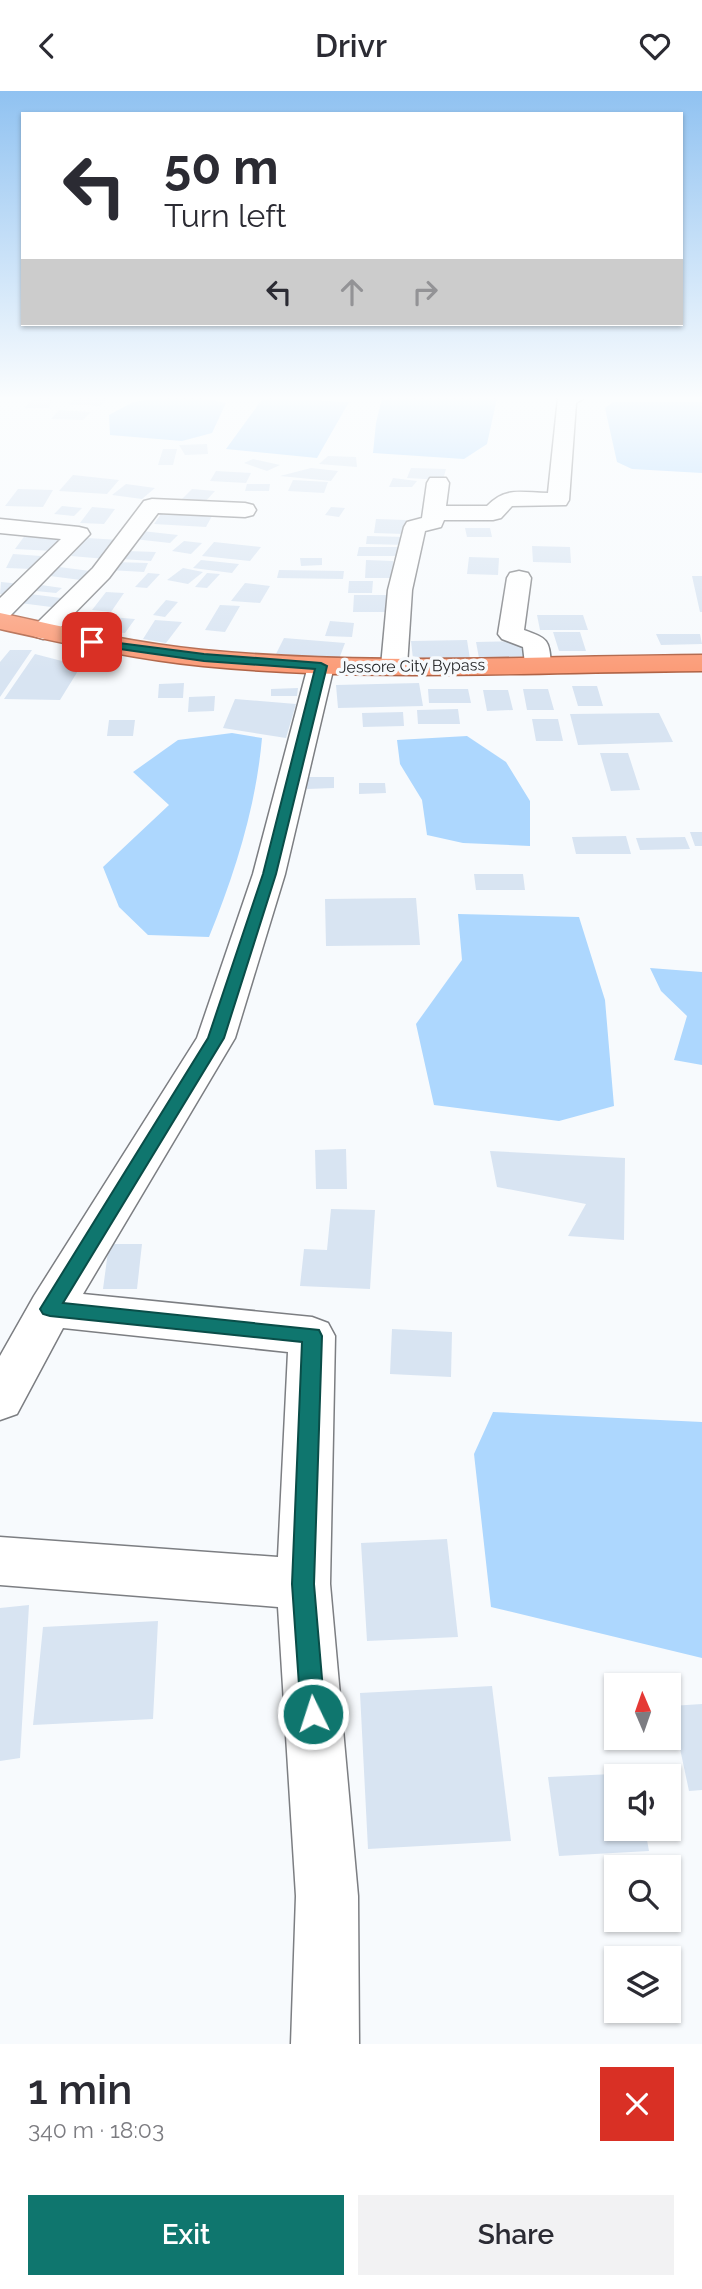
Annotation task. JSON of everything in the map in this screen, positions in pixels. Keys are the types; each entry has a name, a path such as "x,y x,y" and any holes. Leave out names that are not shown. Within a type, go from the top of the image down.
{"highway":[{"name":"Jessore City Bypass","path":"0,621 116,647 321,666 702,663"}],"street":[{"path":"394,666 400,590 415,527 433,521 437,489"},
{"path":"434,513 437,489"},
{"path":"434,513 493,513 506,499 558,500 559,489"},
{"path":"43,631 101,573 152,506 245,510"},
{"path":"0,526 128,538"},
{"path":"0,612 79,534"},
{"path":"519,578 511,633 536,643 538,664"},
{"path":"0,1399 50,1309 216,1038 269,874 321,666"},
{"path":"50,1309 312,1336 303,1584 327,1896 325,2044"},
{"path":"0,1561 303,1584"}],"water":[{"path":"232,733 262,738 255,789 243,839 209,937 148,935 119,907 103,867 169,805 133,772 178,740"},
{"path":"467,736 506,762 530,801 530,846 463,843 427,835 422,800 400,764 397,740"},
{"path":"458,914 579,917 605,1000 614,1106 559,1121 434,1105 416,1024 462,960"},
{"path":"650,968 702,972 702,1065 674,1060 687,1016 661,991"},
{"path":"493,1412 702,1422 702,1658 491,1607 474,1454"}],"building":[{"path":"18,489 53,490 43,507 5,506"},
{"path":"61,489 111,489 107,494 59,491"},
{"path":"119,489 154,489 142,499 112,495"},
{"path":"192,489 215,491 204,503 180,501"},
{"path":"246,489 269,489 269,491"},
{"path":"289,489 325,489 324,493"},
{"path":"62,506 82,508 74,516 54,514"},
{"path":"92,507 115,509 104,524 80,523"},
{"path":"331,507 345,508 339,517 325,515"},
{"path":"163,511 213,514 206,527 154,524"},
{"path":"376,519 406,520 404,534 374,533"},
{"path":"465,528 490,528 492,537 467,537"},
{"path":"142,531 178,535 170,543 134,539"},
{"path":"26,534 64,536 53,551 15,549"},
{"path":"367,536 406,537 406,545 366,544"},
{"path":"87,538 120,540 106,559 71,556"},
{"path":"184,541 202,543 191,554 172,551"},
{"path":"214,542 261,547 250,561 202,556"},
{"path":"532,546 570,547 571,563 533,562"},
{"path":"359,547 402,547 403,556 357,556"},
{"path":"127,551 156,552 151,561 122,559"},
{"path":"13,554 41,556 33,569 6,568"},
{"path":"469,557 499,558 498,575 467,574"},
{"path":"300,558 322,558 322,565 301,566"},
{"path":"201,560 239,564 232,573 193,568"},
{"path":"366,560 393,561 393,578 365,578"},
{"path":"113,562 148,563 144,572 109,570"},
{"path":"59,567 98,572 88,581 50,576"},
{"path":"183,568 203,572 188,584 167,580"},
{"path":"279,570 344,571 343,579 277,578"},
{"path":"148,573 160,574 147,588 135,587"},
{"path":"207,573 220,574 207,588 195,587"},
{"path":"692,576 702,576 702,612 700,612"},
{"path":"349,581 373,581 372,593 348,593"},
{"path":"1,582 22,584 10,595 0,594"},
{"path":"245,583 270,586 260,603 231,601"},
{"path":"41,585 62,588 56,593 36,591"},
{"path":"106,592 124,593 111,612 92,610"},
{"path":"30,594 69,599 59,608 20,603"},
{"path":"354,595 394,595 393,612 353,612"},
{"path":"166,600 178,602 165,617 153,615"},
{"path":"220,605 240,606 225,632 205,630"},
{"path":"73,614 135,619 125,633 63,627"},
{"path":"537,615 583,615 588,630 540,630"},
{"path":"155,620 182,622 166,643 143,639"},
{"path":"330,621 354,623 352,637 325,636"},
{"path":"553,632 580,632 586,651 559,651"},
{"path":"656,634 700,634 702,644 661,645"},
{"path":"284,638 345,643 339,659 276,654"},
{"path":"467,640 470,659 413,659 411,641"},
{"path":"524,641 528,658 479,658 476,642"},
{"path":"10,650 32,650 0,697 0,662"},
{"path":"35,654 81,666 60,700 4,699"},
{"path":"184,683 183,698 158,698 159,684"},
{"path":"419,683 423,706 338,708 336,685"},
{"path":"572,686 597,686 603,706 578,706"},
{"path":"298,688 297,696 271,696 271,689"},
{"path":"428,689 468,689 471,703 429,703"},
{"path":"523,689 548,689 554,710 527,710"},
{"path":"483,690 508,690 513,710 487,711"},
{"path":"215,696 214,711 188,712 189,697"},
{"path":"235,699 296,704 286,738 223,728"},
{"path":"458,709 460,724 418,724 417,710"},
{"path":"403,712 404,726 363,727 362,713"},
{"path":"659,713 673,742 578,745 570,714"},
{"path":"532,719 558,719 563,741 536,741"},
{"path":"109,720 135,720 133,736 107,736"},
{"path":"600,753 628,753 640,790 611,791"},
{"path":"307,777 334,777 334,788 307,789"},
{"path":"359,783 385,783 386,793 359,794"},
{"path":"690,832 702,832 702,846 695,846"},
{"path":"626,836 631,854 576,854 572,837"},
{"path":"685,837 690,849 640,850 636,838"},
{"path":"474,874 523,874 525,890 476,890"},
{"path":"416,898 420,945 326,946 325,899"},
{"path":"346,1149 347,1189 316,1189 315,1150"},
{"path":"490,1151 625,1158 624,1240 568,1236 586,1204 497,1187"},
{"path":"331,1209 375,1210 370,1289 300,1286 304,1249 327,1250"},
{"path":"109,1244 142,1244 137,1289 103,1289"},
{"path":"392,1329 452,1332 451,1377 390,1374"},
{"path":"447,1539 458,1637 367,1641 361,1543"},
{"path":"29,1605 20,1758 0,1761 0,1608"},
{"path":"158,1621 153,1719 33,1725 43,1627"},
{"path":"492,1686 511,1841 368,1849 360,1693"},
{"path":"702,1704 702,1790 689,1791 680,1750 681,1705"},
{"path":"604,1774 604,1841 647,1841 649,1851 559,1856 548,1777"}],"route":[{"path":"92,642 204,657 321,666 269,874 216,1038 50,1309 312,1336 303,1584 313,1714"}]}
